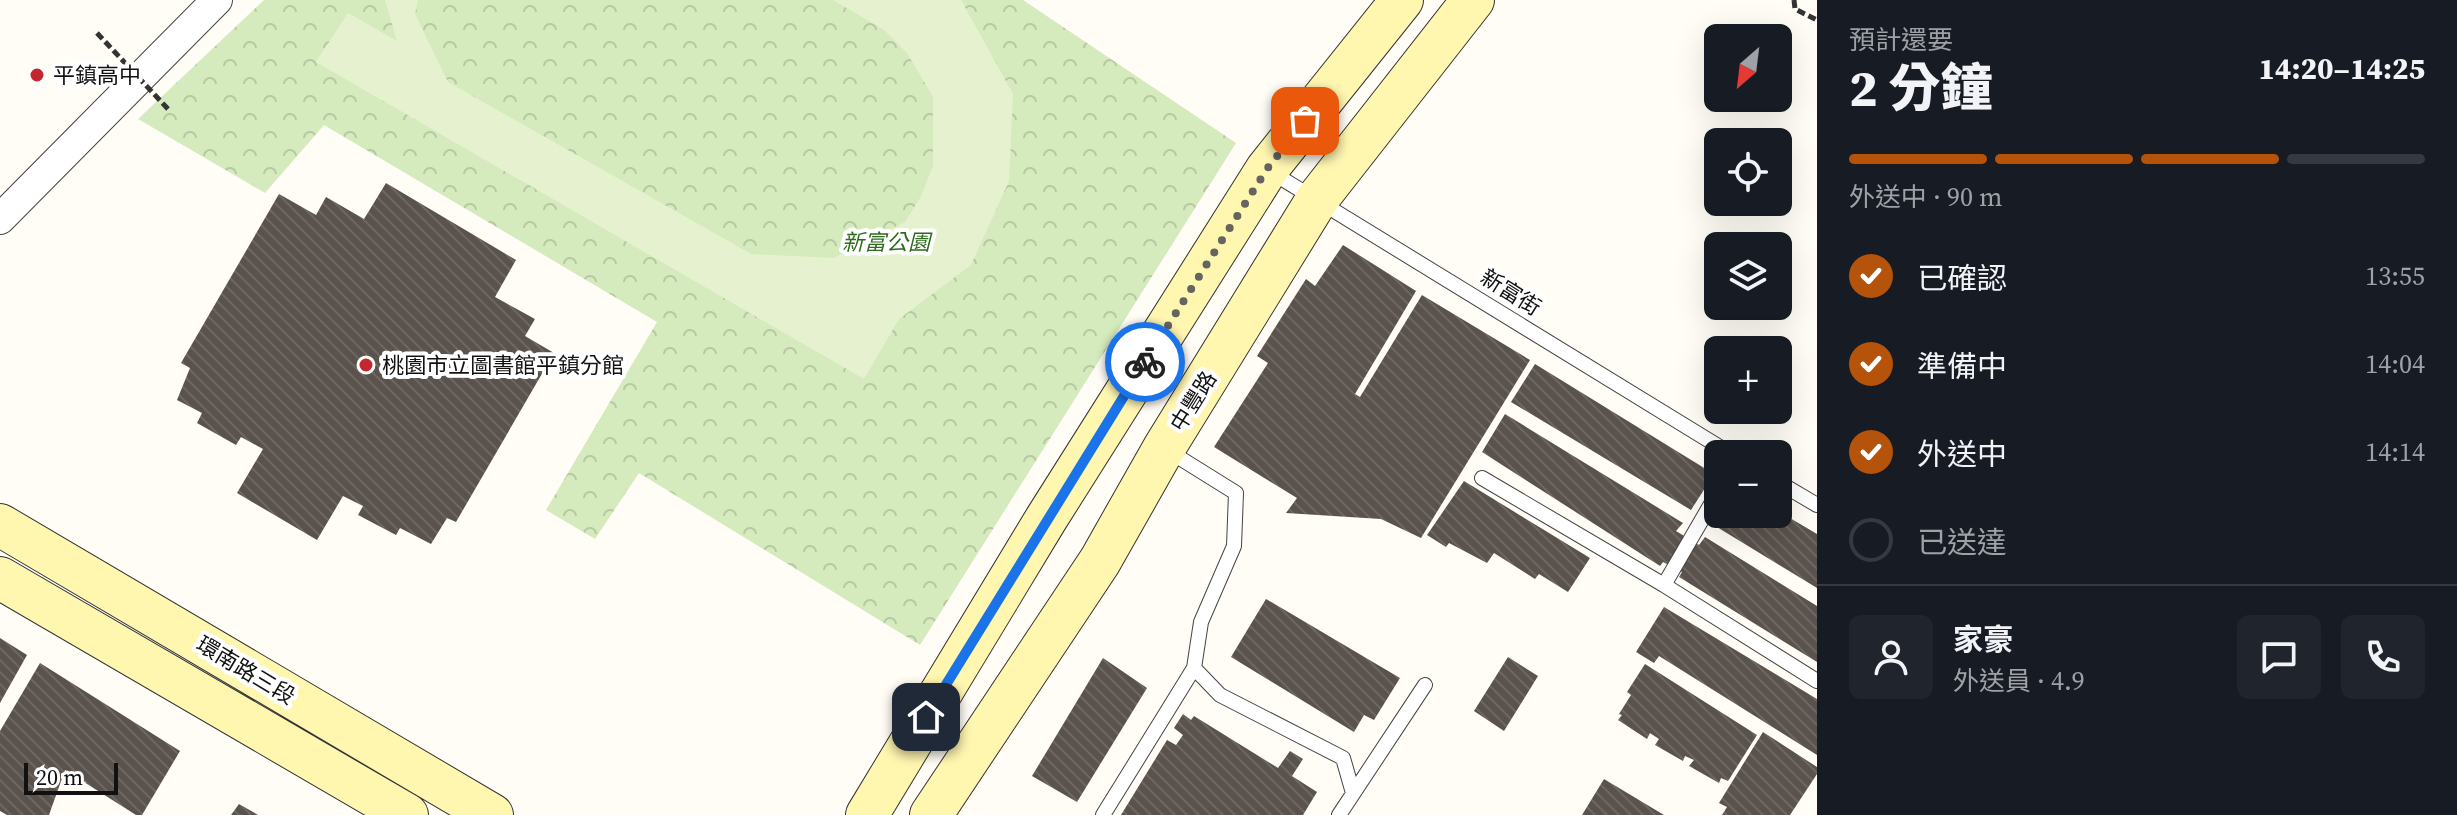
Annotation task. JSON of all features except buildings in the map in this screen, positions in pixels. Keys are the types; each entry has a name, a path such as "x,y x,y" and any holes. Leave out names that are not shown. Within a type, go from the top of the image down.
{"main road":[{"path":"867,815 1111,416 1267,169 1402,0"},
{"name":"中豐路","path":"931,815 1100,561 1164,448 1318,198 1473,0"},
{"path":"1111,416 1164,448"},
{"name":"環南路三段","path":"0,525 492,815"},
{"name":"環南路三段","path":"0,578 407,815"}],"street":[{"path":"0,219 217,0"}],"lane":[{"name":"新富街","path":"1267,169 1708,440"},
{"path":"1103,815 1194,668 1201,622 1234,546 1236,493 1164,448"},
{"path":"1482,478 1664,585 1817,681"},
{"path":"1792,490 1817,505"},
{"path":"1664,585 1704,516"},
{"path":"1194,668 1220,695 1343,758 1353,793"},
{"path":"1339,815 1425,685"}],"path":[{"path":"1794,0 1795,9 1817,20"},
{"path":"97,33 168,109"}],"green space":[{"name":"新富公園","path":"264,0 1023,0 1236,143 920,645 639,473 595,539 546,510 657,322 324,125 265,193 138,119"},
{"path":"385,0 418,0 415,14 448,82 751,254 834,258 905,222 920,198 933,166 933,97 907,53 884,30 833,0 961,0 1013,94 1009,181 971,265 899,319 864,379 316,62 348,13 397,41"}],"way so far":[{"path":"1145,362 1267,169 1305,121"}],"place":[{"name":"平鎮高中","path":"37,75"},
{"name":"桃園市立圖書館平鎮分館","path":"366,365"}],"route":[{"path":"926,717 1145,362"}]}
